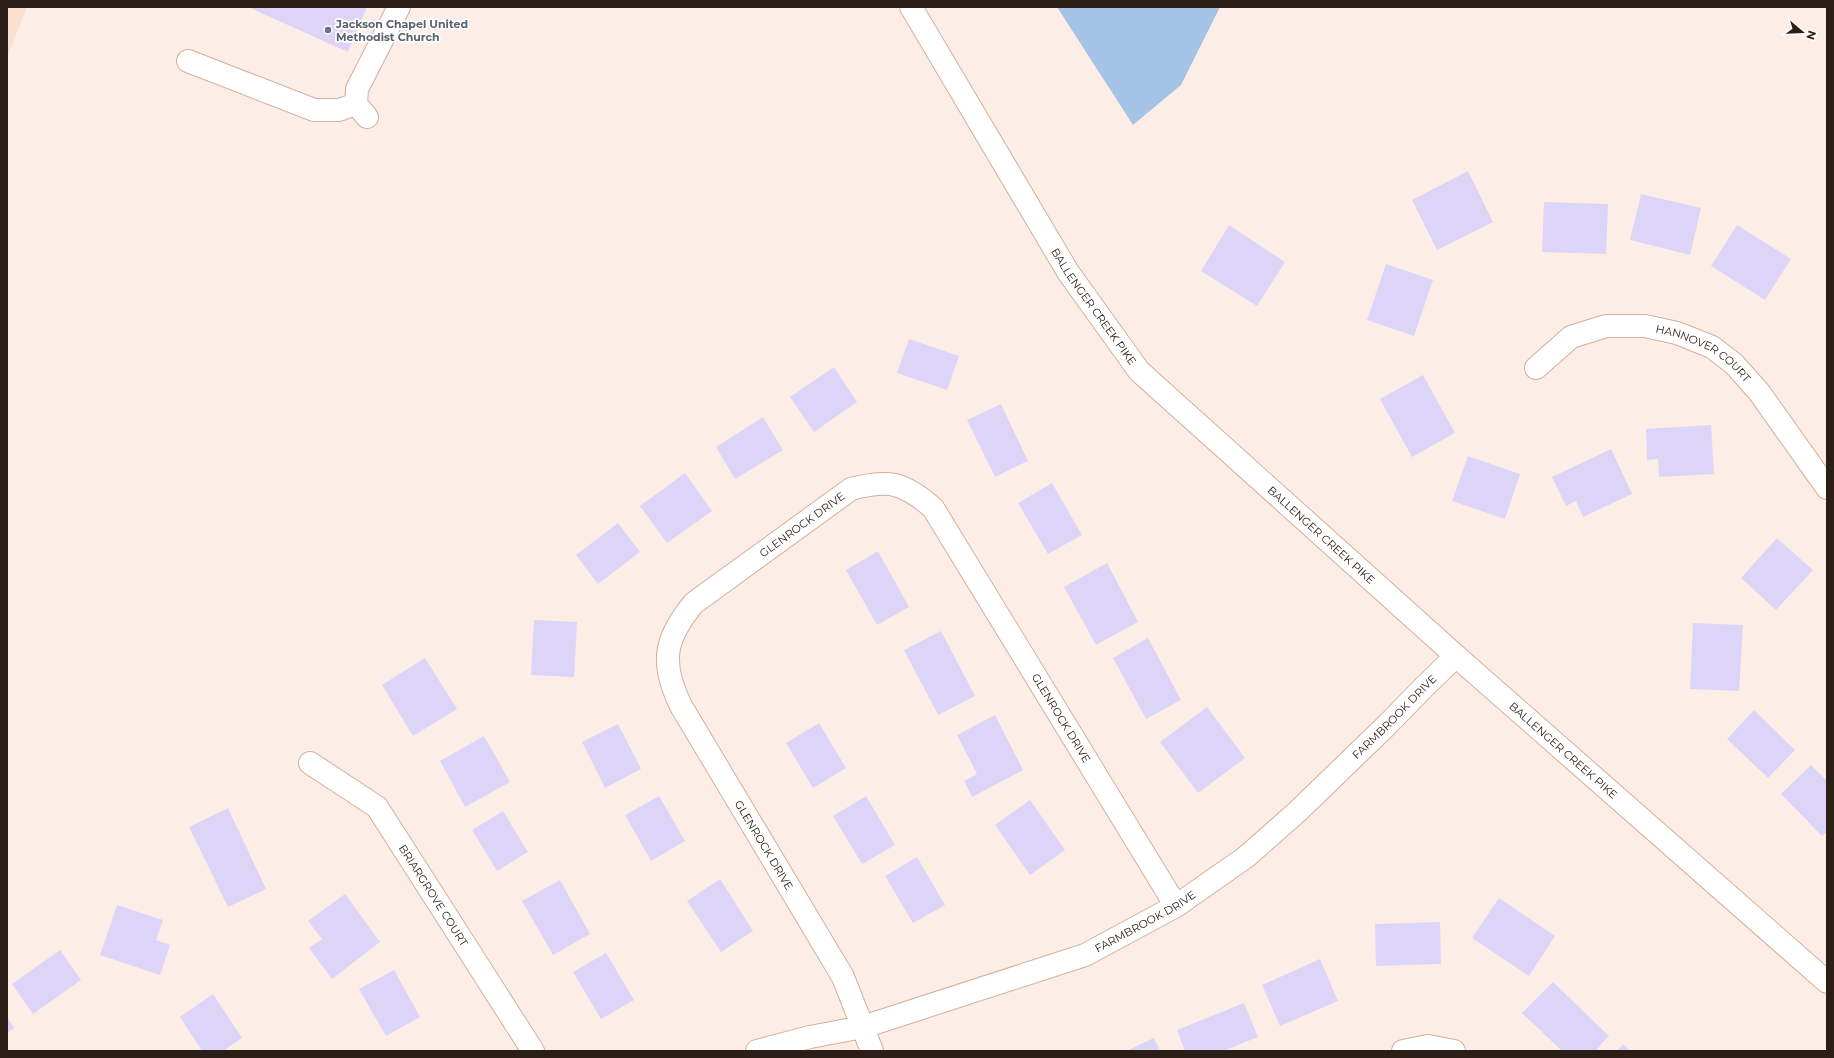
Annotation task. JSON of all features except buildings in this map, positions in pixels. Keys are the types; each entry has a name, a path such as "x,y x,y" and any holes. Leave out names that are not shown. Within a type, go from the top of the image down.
{"street":[{"path":"188,61 283,100 314,110 362,110 357,89 399,7"},
{"name":"BALLENGER CREEK PIKE","path":"911,7 1068,272 1139,371 1456,656 1827,982"},
{"name":"HANNOVER COURT","path":"1536,368 1571,337 1606,326 1645,326 1677,333 1712,347 1734,364 1759,392 1827,488"},
{"name":"GLENROCK DRIVE","path":"872,1051 843,977 681,706 672,686 668,663 670,641 680,620 694,603 851,489 873,484 895,485 916,493 933,508 1176,906"},
{"name":"FARMBROOK DRIVE","path":"757,1051 810,1037 863,1027 1085,954 1176,906 1246,857 1297,812 1456,656"},
{"name":"BRIARGROVE COURT","path":"310,763 377,807 533,1051"},
{"path":"1403,1051 1428,1046 1454,1051"}],"shaded area":[{"path":"7,7 27,7 7,58"}],"water":[{"path":"1057,7 1220,7 1181,85 1133,125"}],"place":[{"name":"Jackson Chapel United Methodist Church","path":"328,30"}]}
